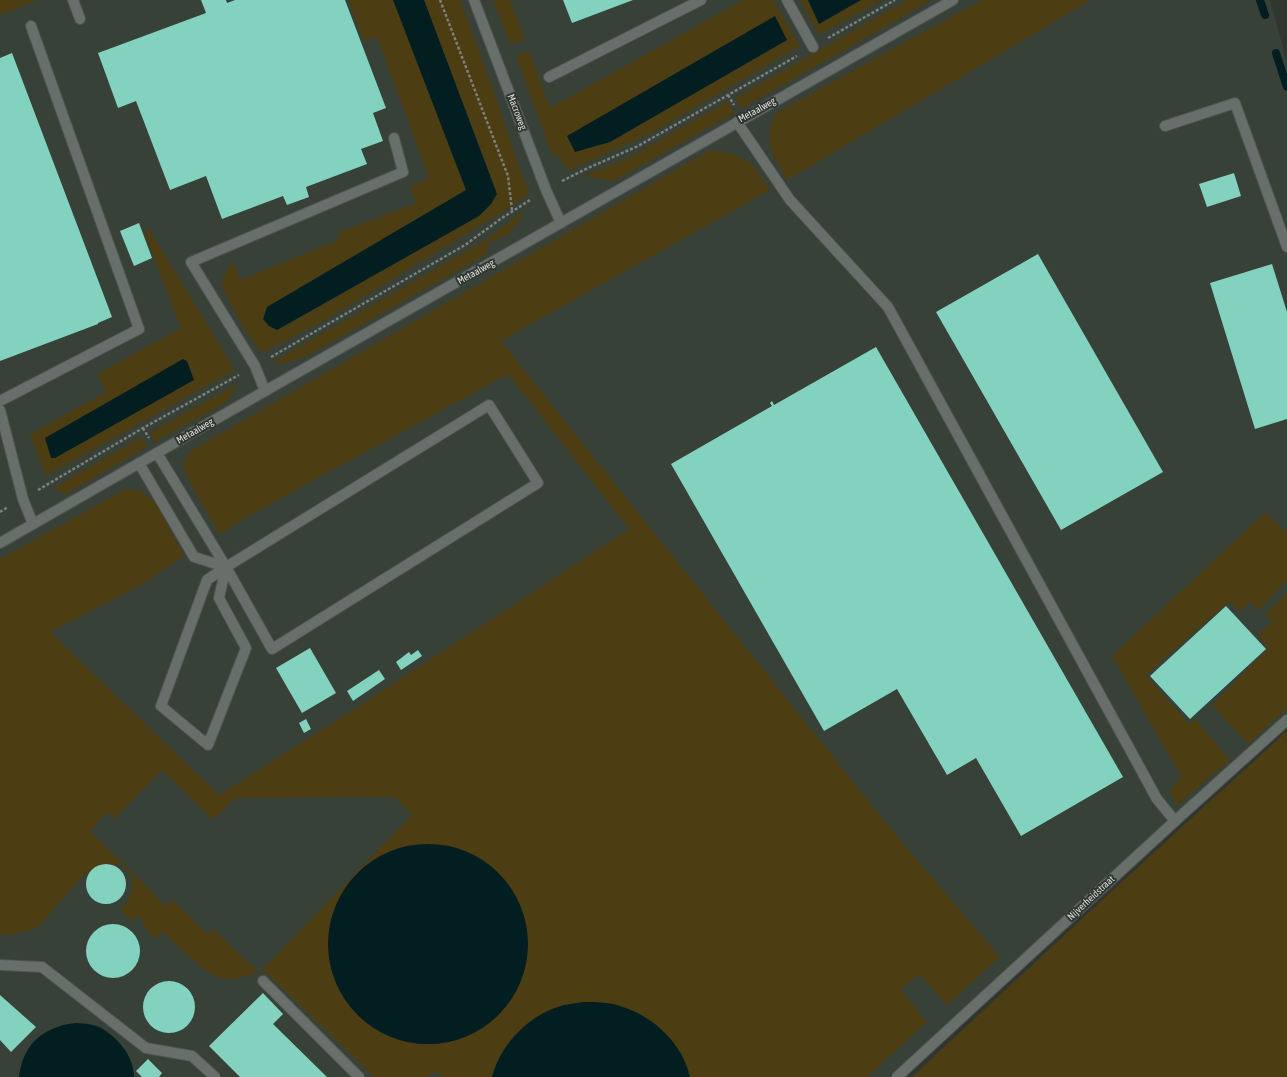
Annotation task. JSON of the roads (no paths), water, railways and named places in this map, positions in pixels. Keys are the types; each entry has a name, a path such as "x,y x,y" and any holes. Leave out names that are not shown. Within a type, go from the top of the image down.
{"street":[{"path":"73,0 80,19"},
{"name":"Macroweg","path":"474,0 546,190 561,224"},
{"path":"549,77 701,0"},
{"path":"787,0 812,47"},
{"name":"Metaalweg","path":"0,543 953,0"},
{"path":"0,401 139,329 31,26"},
{"path":"1165,126 1235,103 1287,247"},
{"path":"737,122 790,200 888,307 1157,799 1175,822"},
{"path":"265,391 255,366 191,262 403,172 394,138"},
{"path":"157,453 226,567 272,649 538,483 489,405 226,567 207,580 161,706 208,745 246,648 219,598 226,567"},
{"path":"0,410 23,499 33,524"},
{"path":"140,463 194,557 226,567"},
{"name":"Nijverheidstraat","path":"897,1077 1287,720"},
{"path":"0,965 42,967 146,1048 192,1056 215,1077"},
{"path":"263,981 359,1077"}],"water":[{"path":"393,0 424,0 497,194 491,204 479,216 277,330 269,326 263,319 267,307 466,190"},
{"path":"808,0 861,0 819,24"},
{"path":"775,16 787,40 610,142 575,152 567,136"},
{"path":"183,359 187,361 194,380 55,458 51,458 45,438"},
{"path":"418,844 438,844 457,848 475,856 499,873 511,888 524,915 528,934 528,954 524,973 511,1000 499,1015 484,1027 457,1040 438,1044 418,1044 399,1040 381,1032 357,1015 345,1000 332,973 328,954 328,934 332,915 340,897 357,873 372,861 399,848"},
{"path":"583,1002 598,1002 623,1007 646,1018 656,1025 666,1033 674,1043 681,1054 690,1077 492,1077 502,1053 519,1032 529,1023 552,1009 564,1005"},
{"path":"75,1023 97,1026 117,1040 131,1061 134,1077 19,1077 21,1065 25,1055 36,1039 53,1028"}],"waterway":[{"path":"1260,0 1265,15"},
{"path":"1276,53 1287,87"}]}
